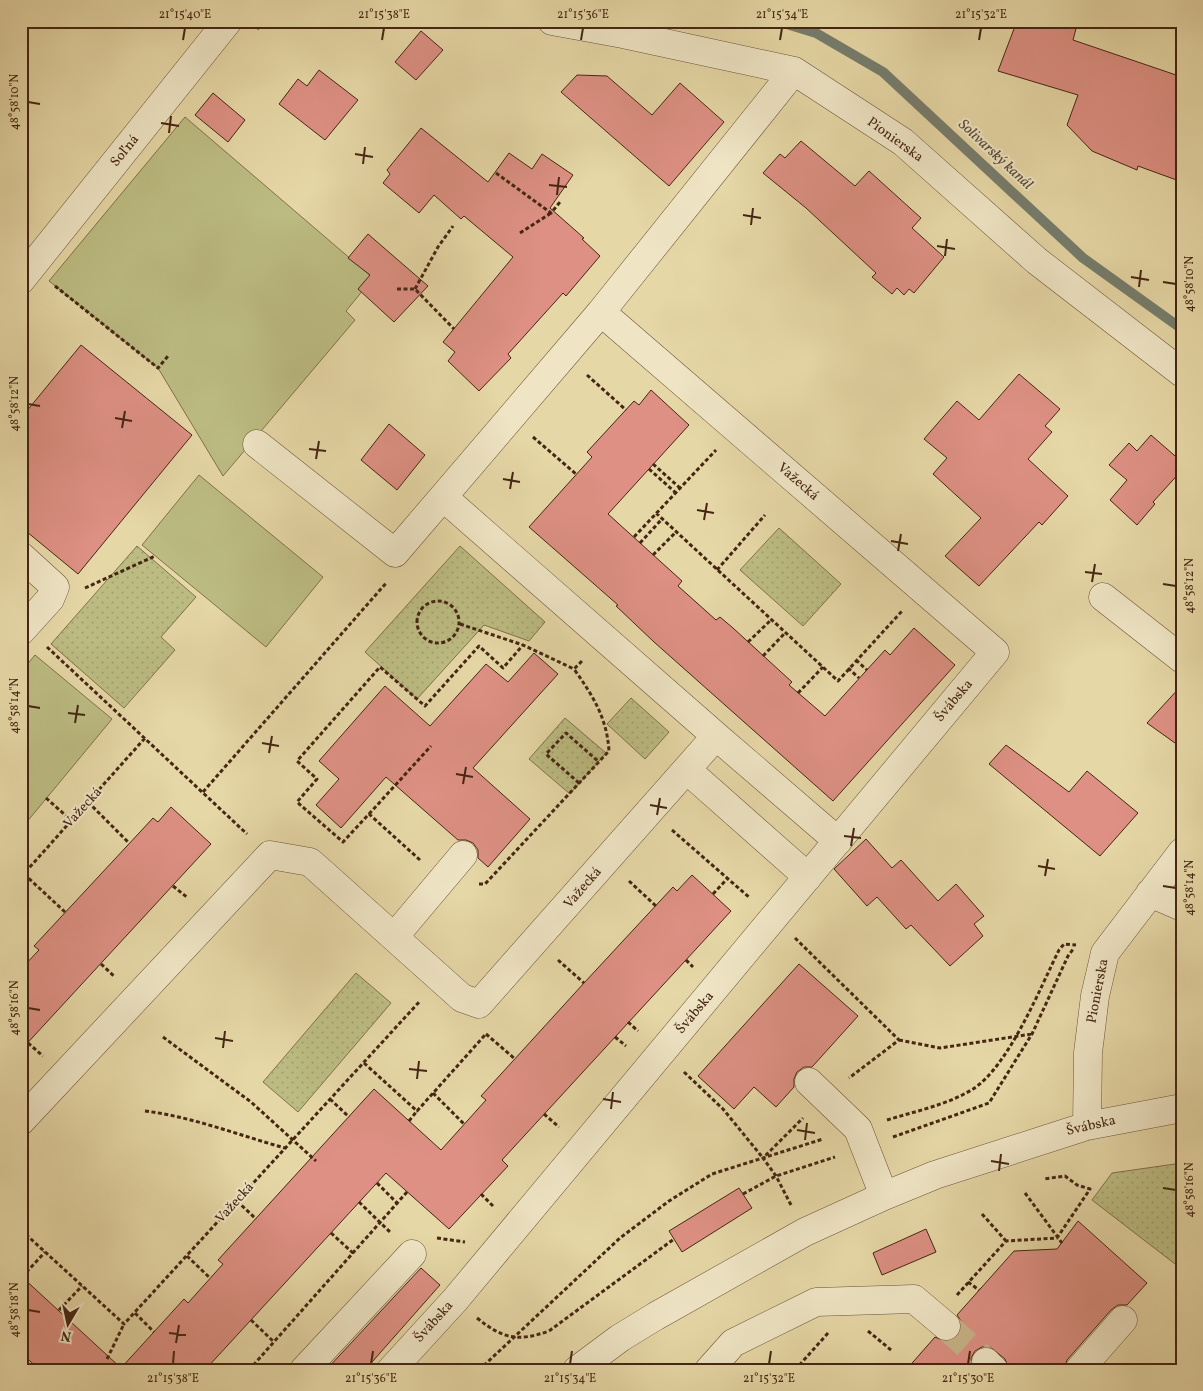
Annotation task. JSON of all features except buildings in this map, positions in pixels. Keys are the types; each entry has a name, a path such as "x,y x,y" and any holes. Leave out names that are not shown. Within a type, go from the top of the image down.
{"street":[{"name":"Soľná","path":"21,280 228,21"},
{"name":"Pionierska","path":"552,21 624,34 794,71 903,142 1037,261 1182,372"},
{"path":"257,444 395,553 601,312 794,71"},
{"name":"Važecká","path":"601,312 995,652"},
{"path":"443,497 838,841"},
{"path":"21,556 55,587 50,599 29,622"},
{"path":"1103,597 1182,659"},
{"name":"Švábska","path":"391,1370 455,1300 500,1246 765,910 808,877 995,652"},
{"name":"Važecká","path":"270,855 310,862 462,998 479,1004 716,736"},
{"path":"687,770 808,877"},
{"name":"Pionierska","path":"1088,1126 1088,1053 1095,996 1105,953 1182,852"},
{"path":"21,1121 270,855"},
{"path":"394,937 463,855"},
{"path":"1150,894 1182,907"},
{"path":"816,1090 862,1138 884,1196"},
{"name":"Švábska","path":"577,1370 620,1338 656,1316 805,1232 884,1196 935,1175 1088,1126 1182,1108"},
{"path":"304,1370 406,1244"},
{"path":"709,1370 733,1344 816,1302 914,1299 941,1322"},
{"path":"1079,1370 1123,1320"}],"path":[{"path":"496,173 551,213"},
{"path":"520,233 551,213 560,202"},
{"path":"415,289 438,247 453,226"},
{"path":"49,281 158,368 168,356"},
{"path":"397,289 415,289 454,329"},
{"path":"583,371 626,410"},
{"path":"634,537 736,428"},
{"path":"654,464 680,488"},
{"path":"649,469 676,493"},
{"path":"656,514 838,681 907,606"},
{"path":"717,570 765,516"},
{"path":"640,542 662,519"},
{"path":"653,555 676,532"},
{"path":"203,792 393,575 395,553"},
{"path":"155,556 29,622 145,738 270,855"},
{"path":"438,601 451,606 456,611 460,624 449,641 435,643 429,641 419,632 418,618 425,606 438,601"},
{"path":"748,642 771,620"},
{"path":"368,814 442,879 456,883 485,884 609,751 608,731 593,696 574,669 523,645 460,624"},
{"path":"764,656 785,633"},
{"path":"574,669 604,638"},
{"path":"431,746 343,842 298,802 317,779 297,761 380,666 425,706 479,646 503,668 523,645"},
{"path":"856,660 867,670"},
{"path":"798,693 822,667"},
{"path":"848,668 859,678"},
{"path":"579,784 546,754 566,733 599,762"},
{"name":"Važecká","path":"22,876 145,738"},
{"path":"46,798 72,820"},
{"path":"88,802 129,843"},
{"path":"669,827 765,910 899,1040 940,1048 1032,1034"},
{"path":"22,876 65,912"},
{"path":"625,877 656,906"},
{"path":"713,894 728,878"},
{"path":"479,1370 620,1238 669,1201 712,1174 763,1158 862,1138 989,1103 1032,1034 1068,956 1083,938"},
{"path":"743,1194 776,1176 945,1103 974,1088 990,1074 1006,1053 1064,944 1076,945"},
{"name":"Važecká","path":"107,1358 124,1324 440,978"},
{"path":"409,1121 492,1026"},
{"path":"486,1034 515,1059"},
{"path":"163,1037 251,1102 316,1161"},
{"path":"615,1037 632,1052"},
{"path":"763,1158 816,1090 899,1040"},
{"path":"364,1062 417,1111"},
{"path":"689,1076 723,1109 776,1176"},
{"path":"433,1093 464,1124"},
{"path":"330,1099 349,1117"},
{"path":"145,1110 215,1126 285,1148"},
{"path":"544,1114 562,1130"},
{"path":"1044,1178 1065,1176 1077,1185 1090,1190 1057,1238"},
{"path":"377,1183 397,1203"},
{"path":"249,1370 406,1192"},
{"path":"1025,1193 1062,1243"},
{"path":"481,1194 494,1206"},
{"path":"488,1213 500,1199"},
{"path":"237,1201 256,1220"},
{"path":"359,1202 391,1233 406,1244"},
{"path":"982,1214 1006,1241"},
{"path":"21,1230 124,1324"},
{"path":"331,1233 353,1253"},
{"path":"391,1233 406,1244"},
{"path":"462,1241 469,1234"},
{"path":"436,1238 500,1246"},
{"path":"941,1322 968,1282 1006,1241 1057,1238"},
{"path":"455,1300 486,1325 511,1338 529,1338 549,1331 674,1239"},
{"path":"22,1277 45,1252"},
{"path":"187,1256 210,1278"},
{"path":"968,1282 979,1290"},
{"path":"59,1310 82,1286"},
{"path":"795,1370 858,1301"},
{"path":"135,1313 154,1332"},
{"path":"251,1320 274,1342"},
{"path":"801,1363 808,1370"}],"green space":[{"path":"185,117 373,278 346,311 355,320 223,476 158,368 49,281"},
{"path":"199,475 323,577 266,647 142,545"},
{"path":"779,528 841,584 803,626 740,570"},
{"path":"137,546 196,597 161,637 175,650 124,708 51,644"},
{"path":"460,546 545,622 529,641 484,625 417,699 365,652"},
{"path":"35,655 112,719 21,829 21,672"},
{"path":"631,698 669,732 645,759 607,724"},
{"path":"565,718 606,753 570,794 529,759"},
{"path":"356,973 391,1003 298,1112 263,1082"},
{"path":"1182,1163 1182,1264 1179,1267 1092,1200 1112,1173"}],"waterway":[{"name":"Solivarský kanál","path":"777,21 816,33 883,72 1083,258 1182,329"}],"tunnel":[{"path":"946,1326 986,1362"}]}
